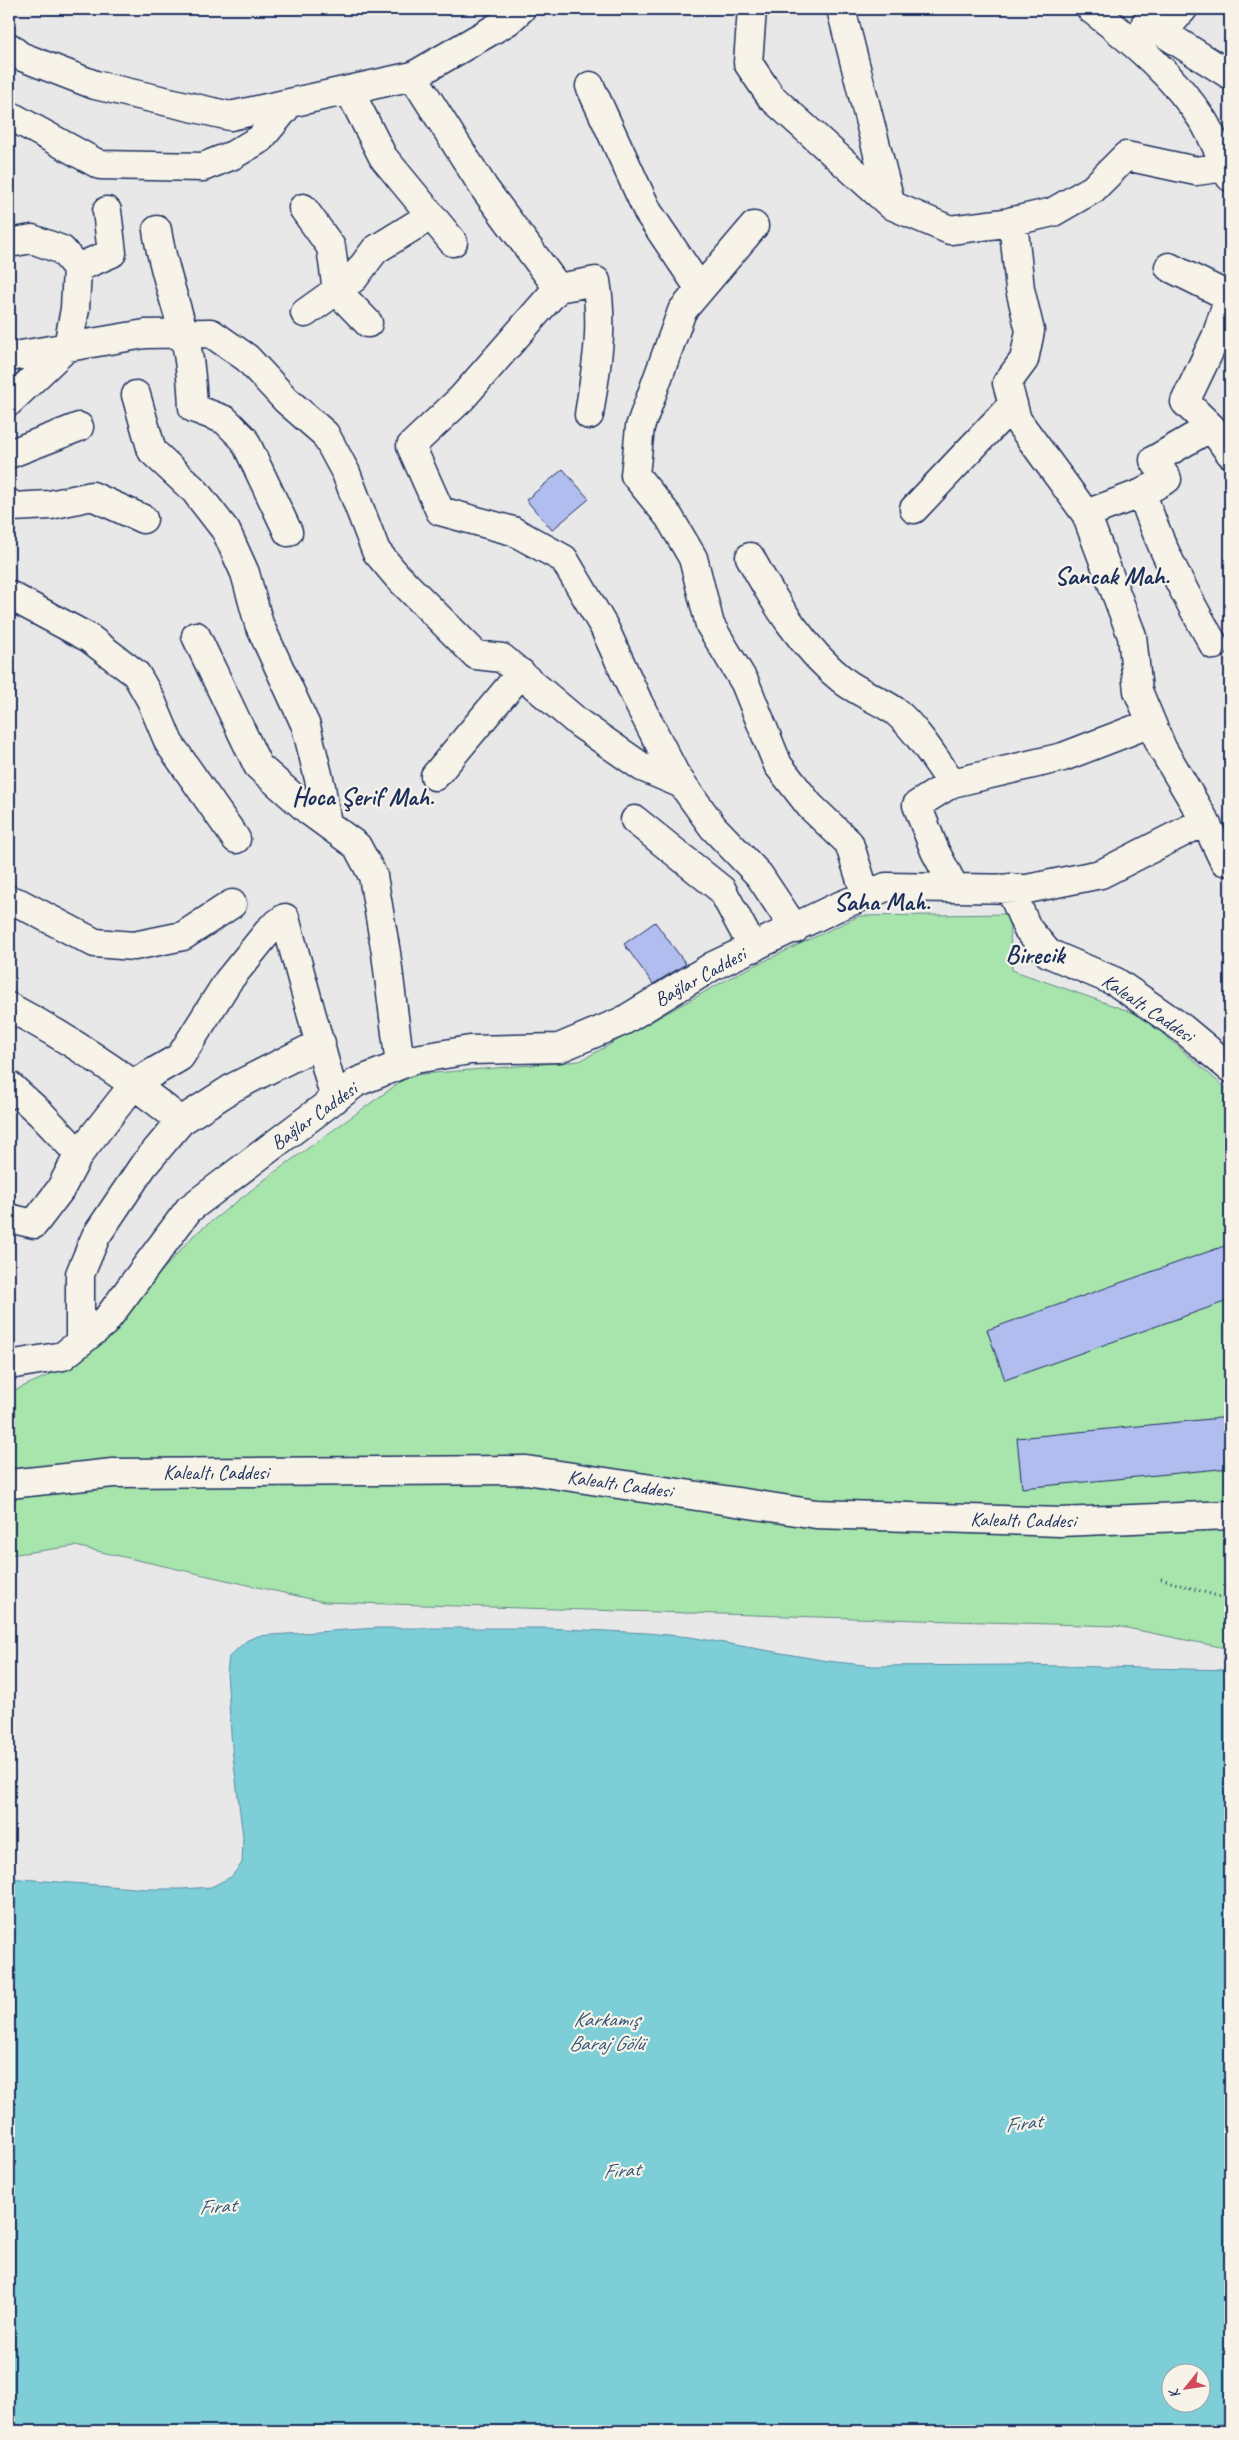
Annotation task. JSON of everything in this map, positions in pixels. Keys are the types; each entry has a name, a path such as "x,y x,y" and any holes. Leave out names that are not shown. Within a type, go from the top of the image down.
{"street":[{"path":"9,47 20,56 96,85 230,116 414,76 508,21 521,9"},
{"path":"752,9 748,62 771,97 891,205 950,230 1012,221 1053,212 1093,189 1126,156 1196,171 1228,172 1204,122 1161,69 1123,33 1091,9"},
{"path":"841,9 891,205"},
{"path":"1183,9 1155,27 1230,74"},
{"path":"414,76 484,188 558,288"},
{"path":"590,86 648,212 700,289"},
{"path":"349,90 383,157 453,242"},
{"path":"9,114 100,165 204,167 233,155 260,139 290,103"},
{"path":"303,208 330,247 337,291 368,323"},
{"path":"77,268 112,253 107,211"},
{"path":"305,313 354,278 375,250 430,216"},
{"path":"1012,221 1020,289 1030,331 1024,360 1007,382 1017,420 1086,514 1132,636 1138,691 1162,748 1205,821 1224,861"},
{"path":"754,226 682,310 640,427 635,475 669,517 693,558 710,625 745,683 778,765 810,806 849,842 866,896"},
{"path":"158,230 161,259 184,332 192,372 193,408 225,420 244,439 288,532"},
{"path":"9,243 32,239 62,250 77,268 75,309 68,346 9,402"},
{"path":"1169,267 1230,297 1216,336 1185,402 1211,427 1230,453"},
{"path":"589,415 600,343 600,309 596,281 558,288 462,398 411,446 440,511 512,531 564,559 604,627 639,704 682,784 713,827 759,875 795,929"},
{"path":"9,357 145,334 210,333 247,358 286,400 325,434 346,473 376,551 397,576 476,655 502,658 580,724 634,762 682,784"},
{"path":"136,396 152,451 195,491 226,531 245,573 259,624 306,726 321,787 327,824"},
{"path":"914,509 1013,404"},
{"path":"9,454 79,427"},
{"path":"1086,514 1142,493 1167,479 1154,460 1211,427"},
{"path":"1142,493 1155,534 1179,584 1214,645"},
{"path":"9,503 12,507 50,505 92,496 143,519"},
{"path":"750,557 770,594 808,646 845,682 896,712 930,752 952,783"},
{"path":"9,595 89,638 136,674 151,700 169,743 236,839"},
{"path":"196,636 258,766 327,824 357,846 373,876 386,953 400,1065"},
{"path":"435,776 521,674"},
{"path":"954,887 935,851 916,806 952,783 1063,757 1151,722"},
{"path":"636,820 722,890 753,948"},
{"name":"Bağlar Caddesi","path":"9,1364 63,1356 104,1323 189,1209 357,1082 415,1058 470,1050 559,1048 623,1021 713,966 886,887 1027,889 1101,874 1205,821"},
{"name":"Kalealtı Caddesi","path":"1010,888 1027,928 1048,953 1116,982 1182,1028 1230,1068"},
{"path":"9,900 19,903 95,942 134,946 183,936 232,904"},
{"path":"9,1218 34,1224 60,1190 79,1154 135,1083 180,1057 228,981 271,928 285,918 335,1099"},
{"path":"9,1007 34,1020 135,1083 181,1121"},
{"path":"80,1342 80,1274 96,1236 143,1166 181,1121 234,1087 321,1044"},
{"path":"9,1085 41,1114 79,1154"},
{"name":"Kalealtı Caddesi","path":"9,1484 114,1473 526,1470 816,1514 1060,1522 1230,1515"}],"path":[{"path":"1161,1579 1230,1600"}],"green space":[{"path":"1009,914 1012,970 1143,1016 1230,1092 1230,1649 1117,1626 324,1602 75,1546 9,1555 9,1393 82,1360 194,1235 272,1174 410,1075 580,1061 737,974 859,916"}],"water":[{"name":"Karkamış Baraj Gölü","path":"376,1628 546,1628 690,1637 827,1661 873,1666 1020,1665 1230,1670 1230,2422 1191,2431 9,2431 9,1878 147,1889 182,1889 211,1887 231,1877 242,1863 243,1837 232,1748 227,1673 229,1657 246,1641 257,1636"}],"building":[{"path":"563,469 589,499 552,530 526,500"},
{"path":"655,922 686,964 653,984 624,944"},
{"path":"1230,1244 1230,1300 1005,1380 987,1330"},
{"path":"1230,1417 1230,1468 1022,1488 1017,1438"}],"district":[{"name":"Sancak Mah.","path":"1112,576"},
{"name":"Hoca Şerif Mah.","path":"363,797"},
{"name":"Saha Mah.","path":"882,902"},
{"name":"Birecik","path":"1035,955"}],"water label":[{"name":"Fırat","path":"1023,2123"},
{"name":"Fırat","path":"621,2170"},
{"name":"Fırat","path":"217,2206"}]}
